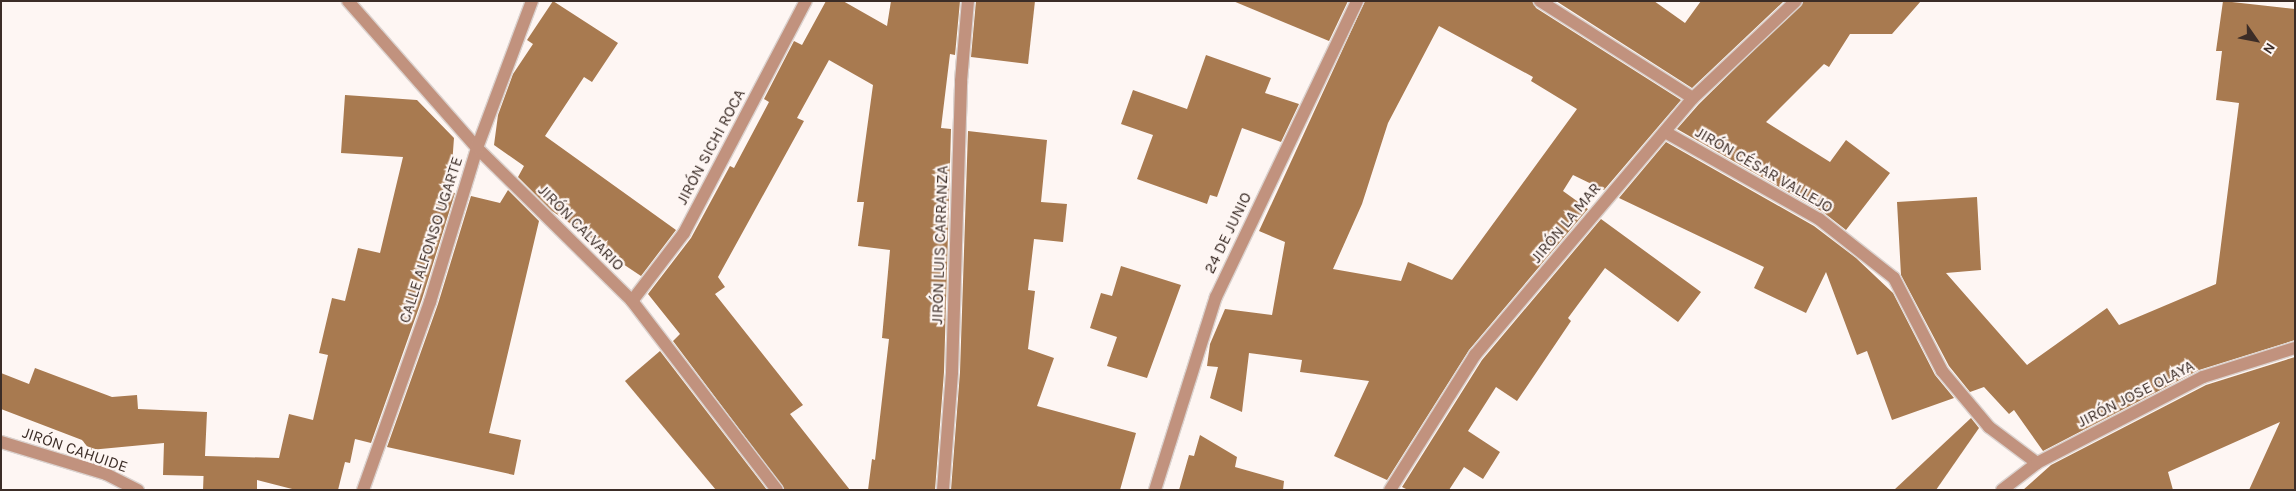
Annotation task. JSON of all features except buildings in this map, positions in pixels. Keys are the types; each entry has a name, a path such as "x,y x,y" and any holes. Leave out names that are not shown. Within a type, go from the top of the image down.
{"street":[{"name":"JIRÓN CALVARIO","path":"348,1 477,148 632,301 777,490"},
{"name":"CALLE ALFONSO UGARTE","path":"363,490 430,302 477,148 532,1"},
{"name":"JIRÓN SICHI ROCA","path":"632,301 684,232 806,1"},
{"name":"JIRÓN LUIS CARRANZA","path":"943,490 952,372 961,80 968,1"},
{"name":"24 DE JUNIO","path":"1155,490 1216,297 1357,1"},
{"path":"1540,1 1693,98"},
{"name":"JIRÓN LA MAR","path":"1390,490 1474,355 1693,98 1796,1"},
{"name":"JIRÓN CÉSAR VALLEJO","path":"1665,132 1819,219 1894,278 1942,371 1989,427 2037,463"},
{"name":"JIRÓN JOSE OLAYA","path":"2002,490 2037,463 2203,377 2295,348"},
{"name":"JIRÓN CAHUIDE","path":"1,442 106,474 138,490"}]}
